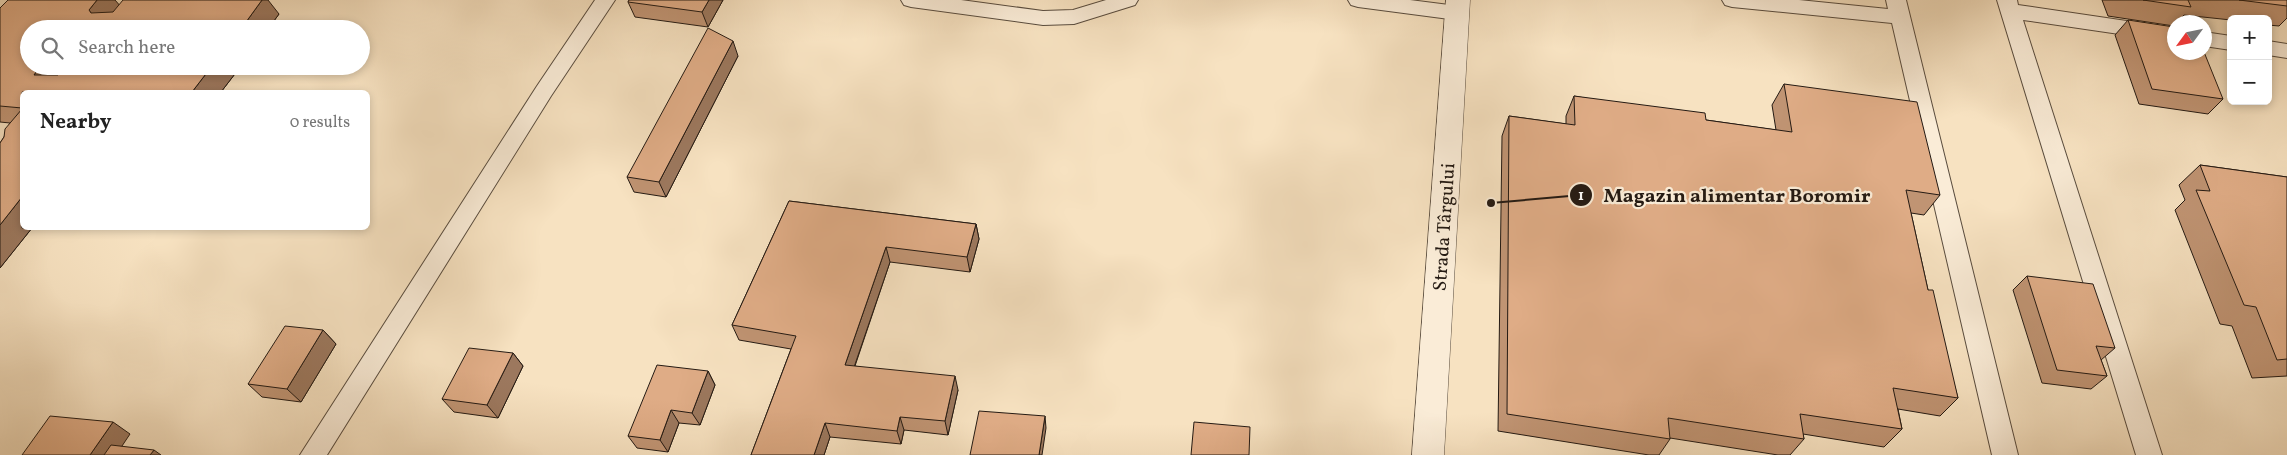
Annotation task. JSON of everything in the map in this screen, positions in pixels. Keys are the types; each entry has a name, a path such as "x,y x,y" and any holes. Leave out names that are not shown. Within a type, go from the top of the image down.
{"street":[{"name":"Strada Târgului","path":"1428,455 1458,6"}],"lane":[{"path":"312,455 539,98 606,0"},
{"path":"910,0 1043,18 1074,17 1128,0"},
{"path":"1358,0 1458,6"},
{"path":"1732,0 1898,8 2005,455"},
{"path":"2149,455 2009,6 2167,34"},
{"path":"2212,40 2227,42"},
{"path":"2272,49 2287,51"}],"building":[{"path":"8,0 97,0 89,10 91,13 113,12 123,0 262,0 248,20 20,20 20,75 205,75 194,90 20,90 20,108 0,106 0,8"},
{"path":"629,0 709,0 702,12 628,2"},
{"path":"2143,0 2188,0 2191,7"},
{"path":"2239,0 2287,0 2287,6"},
{"path":"2128,20 2167,26 2167,60 2207,60 2223,99 2152,89"},
{"path":"708,28 733,41 659,182 627,177"},
{"path":"1784,84 1917,102 1940,195 1906,190 1928,290 1933,290 1958,398 1893,388 1902,429 1800,414 1804,439 1668,418 1670,439 1507,414 1509,116 1575,125 1574,96 1705,113 1706,120 1792,132"},
{"path":"20,111 20,200 0,225 0,143 4,137 5,129"},
{"path":"2200,165 2287,177 2287,359 2277,360 2256,307 2244,305 2196,190 2210,191"},
{"path":"789,201 976,224 967,257 886,247 845,365 955,376 945,421 900,417 897,431 825,423 814,455 751,455 796,336 732,325"},
{"path":"2027,276 2093,284 2115,348 2096,346 2107,376 2057,370"},
{"path":"285,326 323,330 287,389 248,384"},
{"path":"469,348 513,353 487,405 442,399"},
{"path":"657,365 708,371 692,413 671,410 660,440 628,436"},
{"path":"979,411 1045,416 1039,455 970,455"},
{"path":"50,416 113,422 90,455 22,455"},
{"path":"1194,422 1250,427 1249,455 1191,455"},
{"path":"111,445 154,450 150,455 104,455"}],"place":[{"name":"Magazin alimentar Boromir","path":"1491,203"}]}
